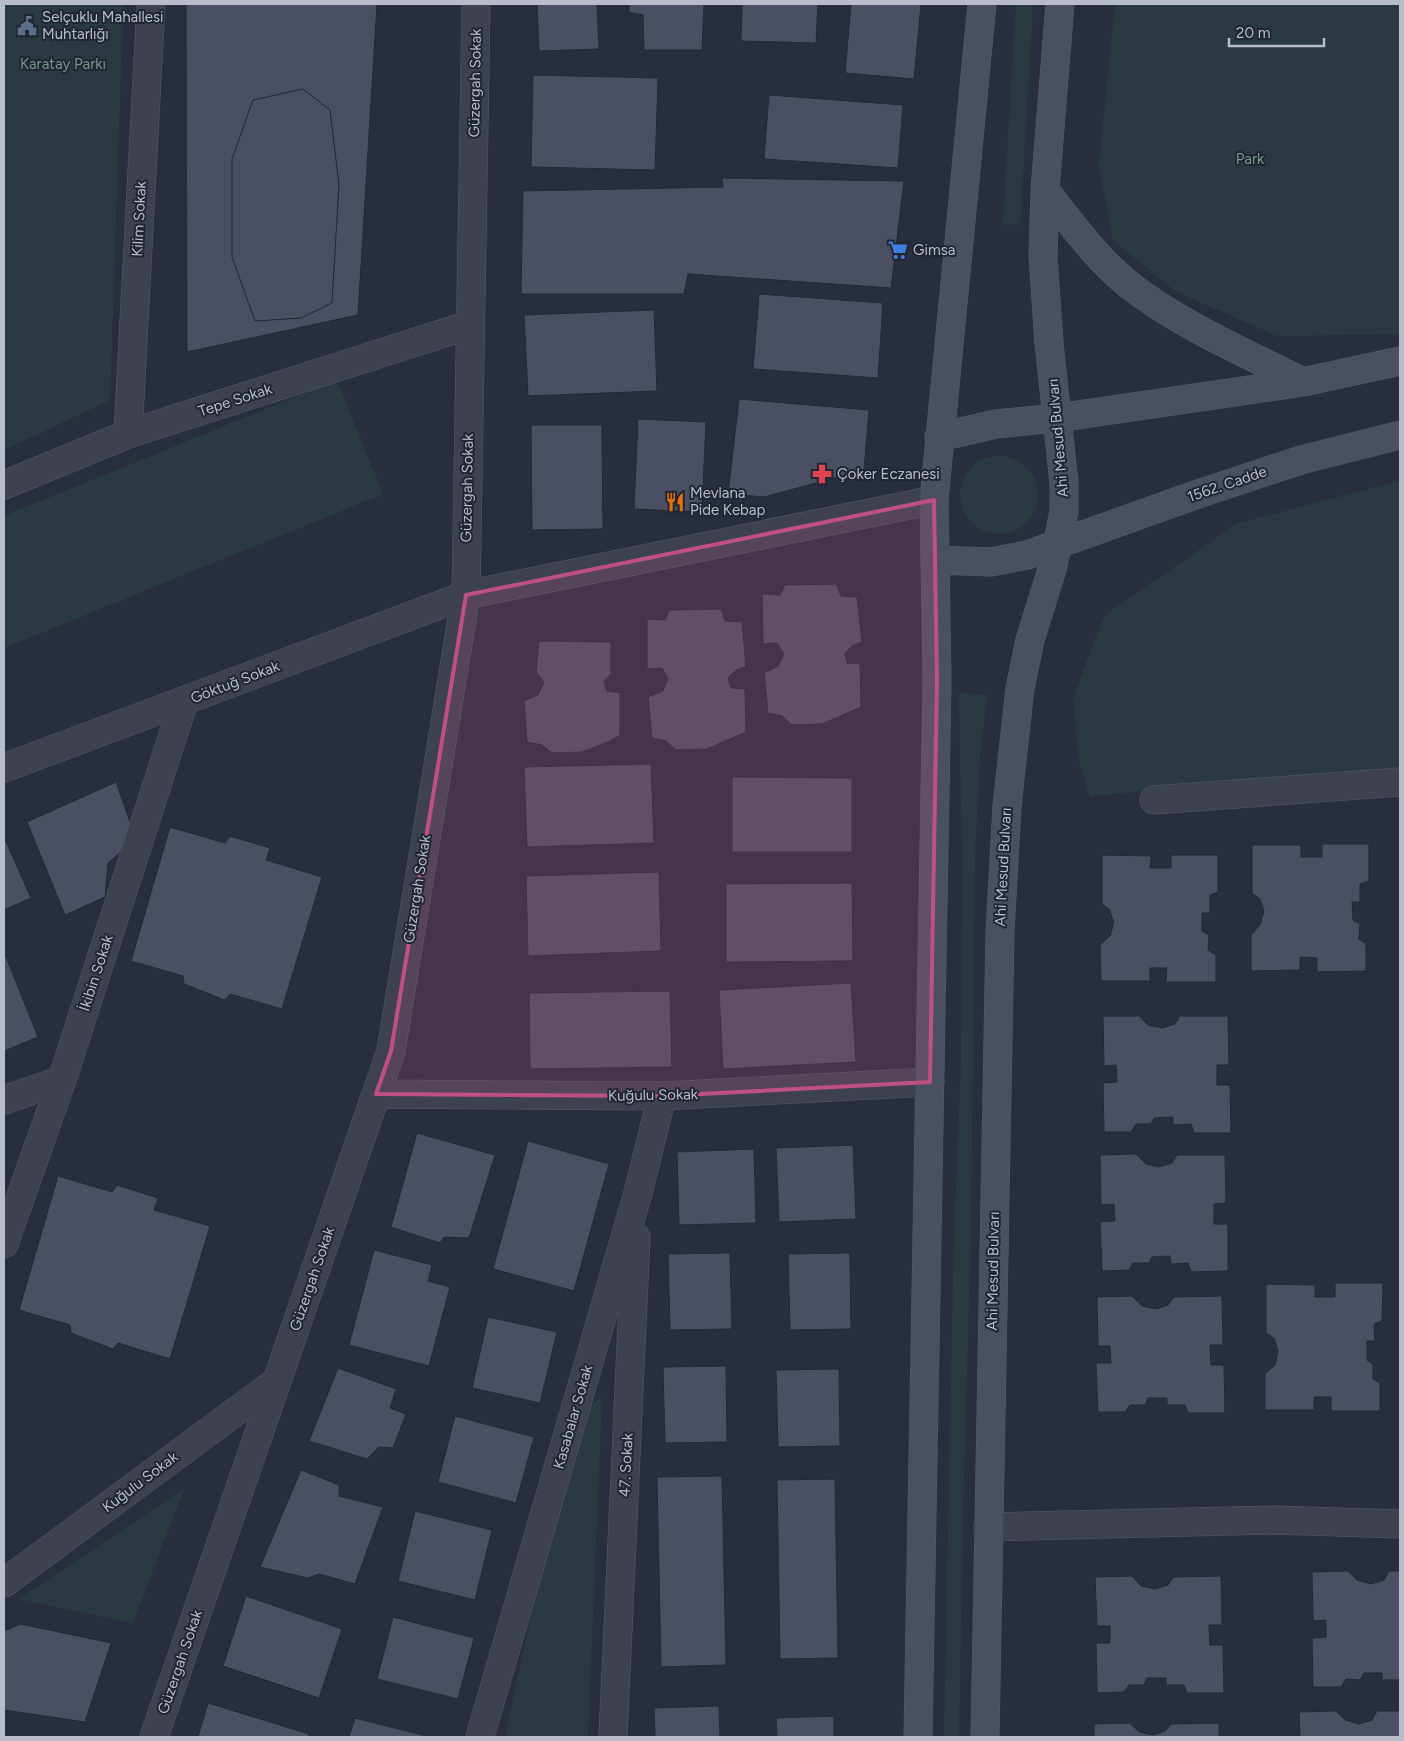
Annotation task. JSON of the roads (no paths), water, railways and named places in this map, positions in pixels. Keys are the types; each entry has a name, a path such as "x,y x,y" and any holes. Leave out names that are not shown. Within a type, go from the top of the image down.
{"main road":[{"path":"918,1737 937,680 934,500 982,4"},
{"name":"Ahi Mesud Bulvarı","path":"985,1737 999,951 1007,806 1020,688 1030,640 1043,601 1058,544 1064,511 1064,483 1044,294 1043,256 1045,190 1060,4"},
{"path":"1045,190 1098,256 1128,284 1170,314 1303,382"},
{"path":"939,437 996,424 1057,418 1303,382 1400,362"},
{"name":"1562. Cadde","path":"935,560 991,562 1027,554 1301,460 1400,435"}],"street":[{"name":"Kilim Sokak","path":"128,434 151,4"},
{"name":"Güzergah Sokak","path":"154,1737 391,1050 466,595 469,325 476,4"},
{"name":"Tepe Sokak","path":"4,485 128,434 469,325"},
{"name":"Göktuğ Sokak","path":"4,768 466,595 934,500"},
{"name":"İkibin Sokak","path":"4,1244 62,1080 184,701"},
{"path":"1154,800 1400,782"},
{"path":"4,1100 62,1080"},
{"name":"Kuğulu Sokak","path":"376,1094 662,1096 930,1082"},
{"name":"Kasabalar Sokak","path":"480,1737 638,1193 662,1096"},
{"name":"47. Sokak","path":"613,1737 638,1193"},
{"name":"Kuğulu Sokak","path":"4,1583 277,1381"},
{"path":"988,1526 1276,1520 1400,1524"}],"place":[{"name":"Selçuklu Mahallesi Muhtarlığı","path":"27,26"},
{"name":"Gimsa","path":"898,250"},
{"name":"Çoker Eczanesi","path":"822,474"},
{"name":"Mevlana Pide Kebap","path":"675,502"}],"park label":[{"name":"Karatay Parkı","path":"63,64"},
{"name":"Park","path":"1250,159"}]}
